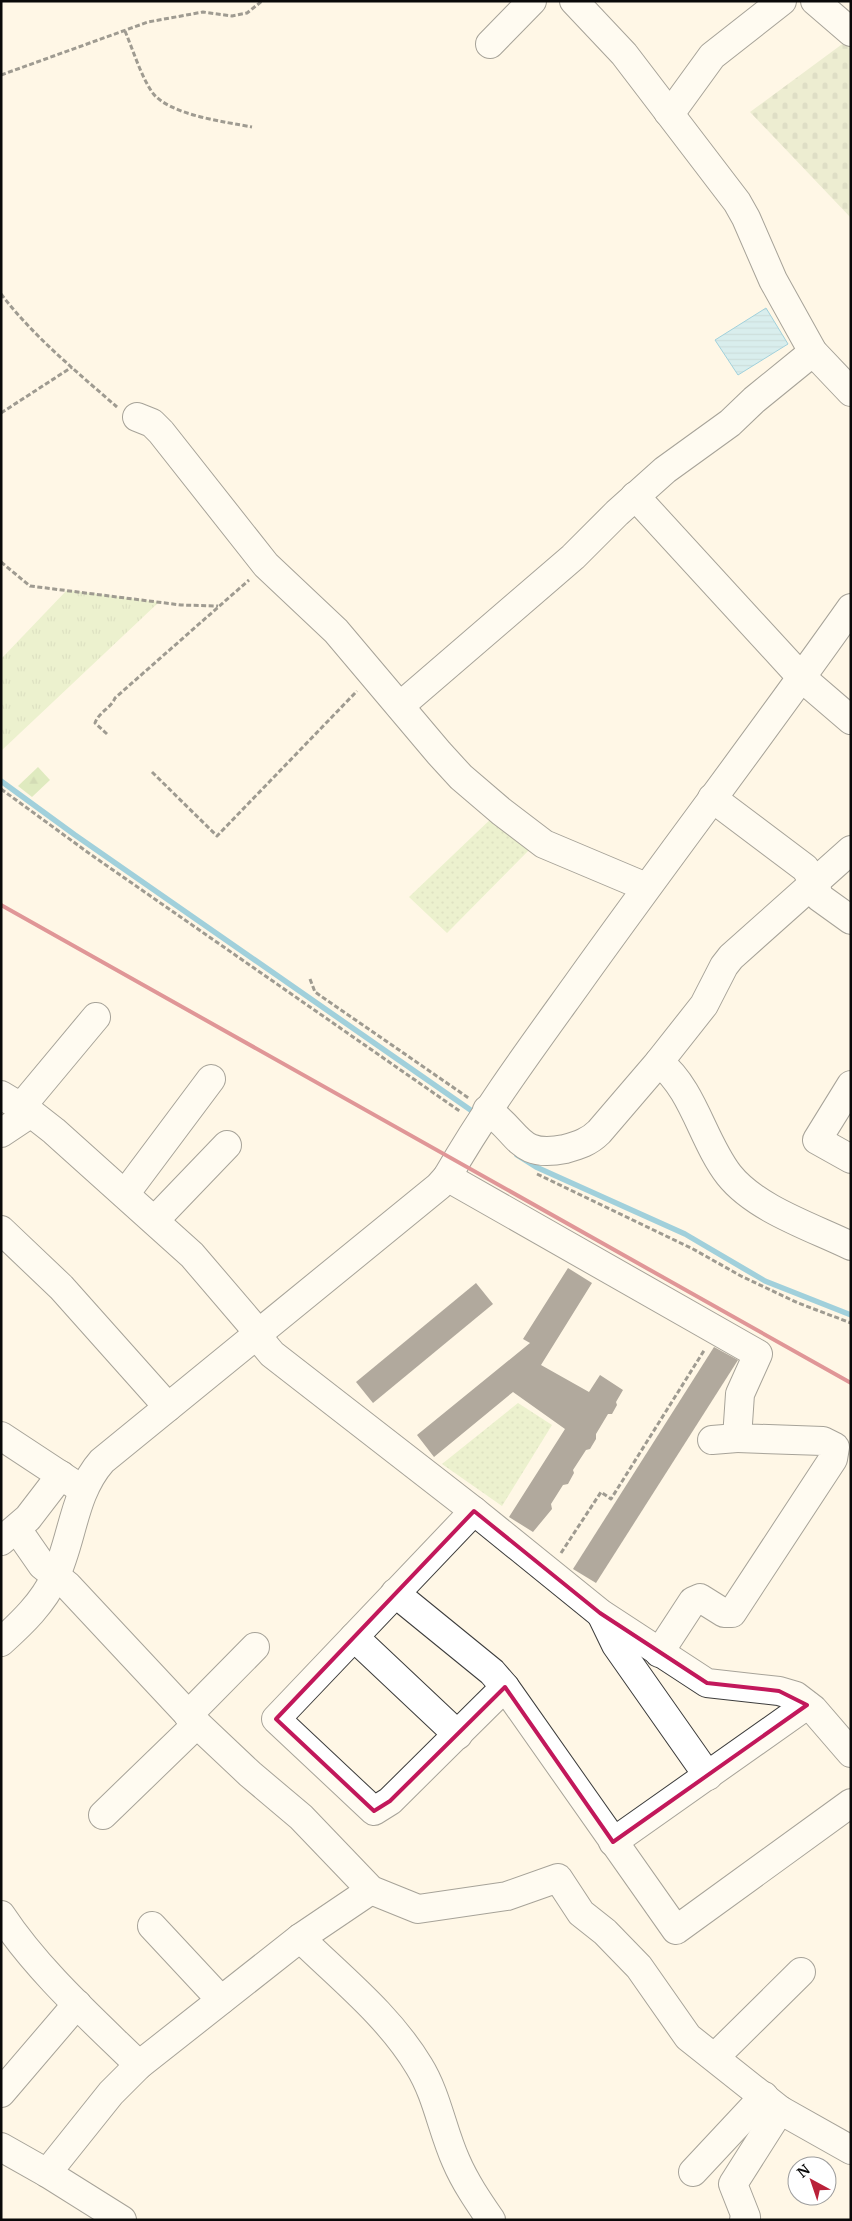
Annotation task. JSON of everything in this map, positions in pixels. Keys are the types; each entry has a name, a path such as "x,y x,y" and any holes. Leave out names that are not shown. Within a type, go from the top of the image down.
{"street":[{"path":"490,44 532,1"},
{"path":"574,1 624,54 737,202 773,280 813,352 851,392"},
{"path":"668,112 675,107 712,56 782,1"},
{"path":"815,1 851,32"},
{"path":"400,706 573,557 635,496 665,470 730,423 754,400 813,352"},
{"path":"137,417 152,423 161,432 266,565 336,631 438,753 456,771 521,827 544,844 646,887"},
{"path":"635,496 802,678 851,720"},
{"path":"851,608 802,678 646,887 483,1117 447,1177 256,1336 102,1460 92,1472 72,1483 9,1535 56,1576 192,1720 250,1774 301,1817 371,1890 418,1909 507,1896 558,1878 581,1913 605,1932 639,1967 688,2037 772,2103 851,2150"},
{"path":"712,798 805,868 815,883 819,897 851,920"},
{"path":"483,1117 501,1119 519,1142 528,1148 548,1152 590,1142 659,1062 704,1005 728,961 851,850"},
{"path":"1,1133 18,1105 96,1017"},
{"path":"659,1062 669,1070 682,1088 714,1152 730,1175 746,1192 766,1205 851,1246"},
{"path":"125,1194 211,1079"},
{"path":"851,1085 817,1140 851,1159"},
{"path":"18,1105 125,1194 192,1255 251,1324 256,1336 272,1354 474,1511 600,1613 707,1683 779,1691 796,1696 807,1705 851,1753"},
{"path":"155,1220 227,1144"},
{"path":"447,1177 758,1354 740,1394 725,1439 823,1442 835,1447 833,1459 732,1613 724,1613 700,1598 693,1601 659,1652"},
{"path":"1,1230 61,1287 168,1407"},
{"path":"1,1436 72,1483"},
{"path":"1,1642 45,1596 56,1576 72,1483"},
{"path":"474,1511 276,1719 374,1811 390,1801 505,1687"},
{"path":"395,1593 492,1672 505,1687 676,1930 851,1804"},
{"path":"600,1613 616,1645 708,1776"},
{"path":"354,1637 458,1735"},
{"path":"103,1815 192,1720 255,1647"},
{"path":"613,1842 807,1705"},
{"path":"47,2172 111,2093 139,2064 300,1938 371,1890"},
{"path":"1,1915 15,1936 77,2004 139,2064"},
{"path":"152,1926 220,2000"},
{"path":"300,1938 387,2024 419,2066 439,2112 456,2161 475,2198 491,2220"},
{"path":"715,2058 801,1972"},
{"path":"1,2093 77,2004"},
{"path":"693,2172 772,2103"},
{"path":"744,2220 746,2217 733,2184 772,2103"},
{"path":"1,2147 47,2172 122,2220"}],"path":[{"path":"1,75 148,22 203,12 232,16 247,13 262,1"},
{"path":"125,31 152,92 160,101 190,115 252,127"},
{"path":"1,294 36,334 72,367 120,409 137,417"},
{"path":"1,413 72,367"},
{"path":"1,562 30,586 181,605 218,606"},
{"path":"106,734 95,723 97,718 113,705 115,698 266,565"},
{"path":"152,772 217,836 372,673"},
{"path":"1,789 90,854 483,1117"},
{"path":"310,980 315,992 483,1117"},
{"path":"534,1173 693,1249 741,1276 798,1303 851,1322"},
{"path":"559,1556 600,1492 611,1498 709,1342"}],"highlighted area":[{"path":"474,1511 600,1613 707,1683 779,1691 807,1705 613,1842 505,1687 390,1801 374,1811 276,1719"}],"green space":[{"path":"845,42 851,46 851,218 750,112"},
{"path":"67,590 159,602 1,751 1,659"},
{"path":"38,767 50,780 32,797 18,786"},
{"path":"495,815 535,844 447,933 409,897"},
{"path":"518,1403 552,1425 502,1506 442,1464"}],"water":[{"path":"766,308 788,344 738,375 715,340"}],"building":[{"path":"568,1268 592,1283 541,1365 589,1392 600,1375 623,1390 612,1414 608,1414 596,1434 596,1439 590,1449 586,1450 573,1470 574,1473 568,1484 563,1485 551,1504 552,1509 533,1532 509,1517 565,1429 513,1392 434,1457 417,1435 530,1343 523,1339"},
{"path":"476,1283 493,1304 373,1403 356,1382"},
{"path":"714,1347 738,1360 596,1583 573,1569"}],"waterway":[{"path":"1,781 75,835 472,1111"},
{"path":"517,1155 536,1167 685,1234 765,1281 851,1315"}],"railway":[{"path":"1,905 851,1383"}]}
